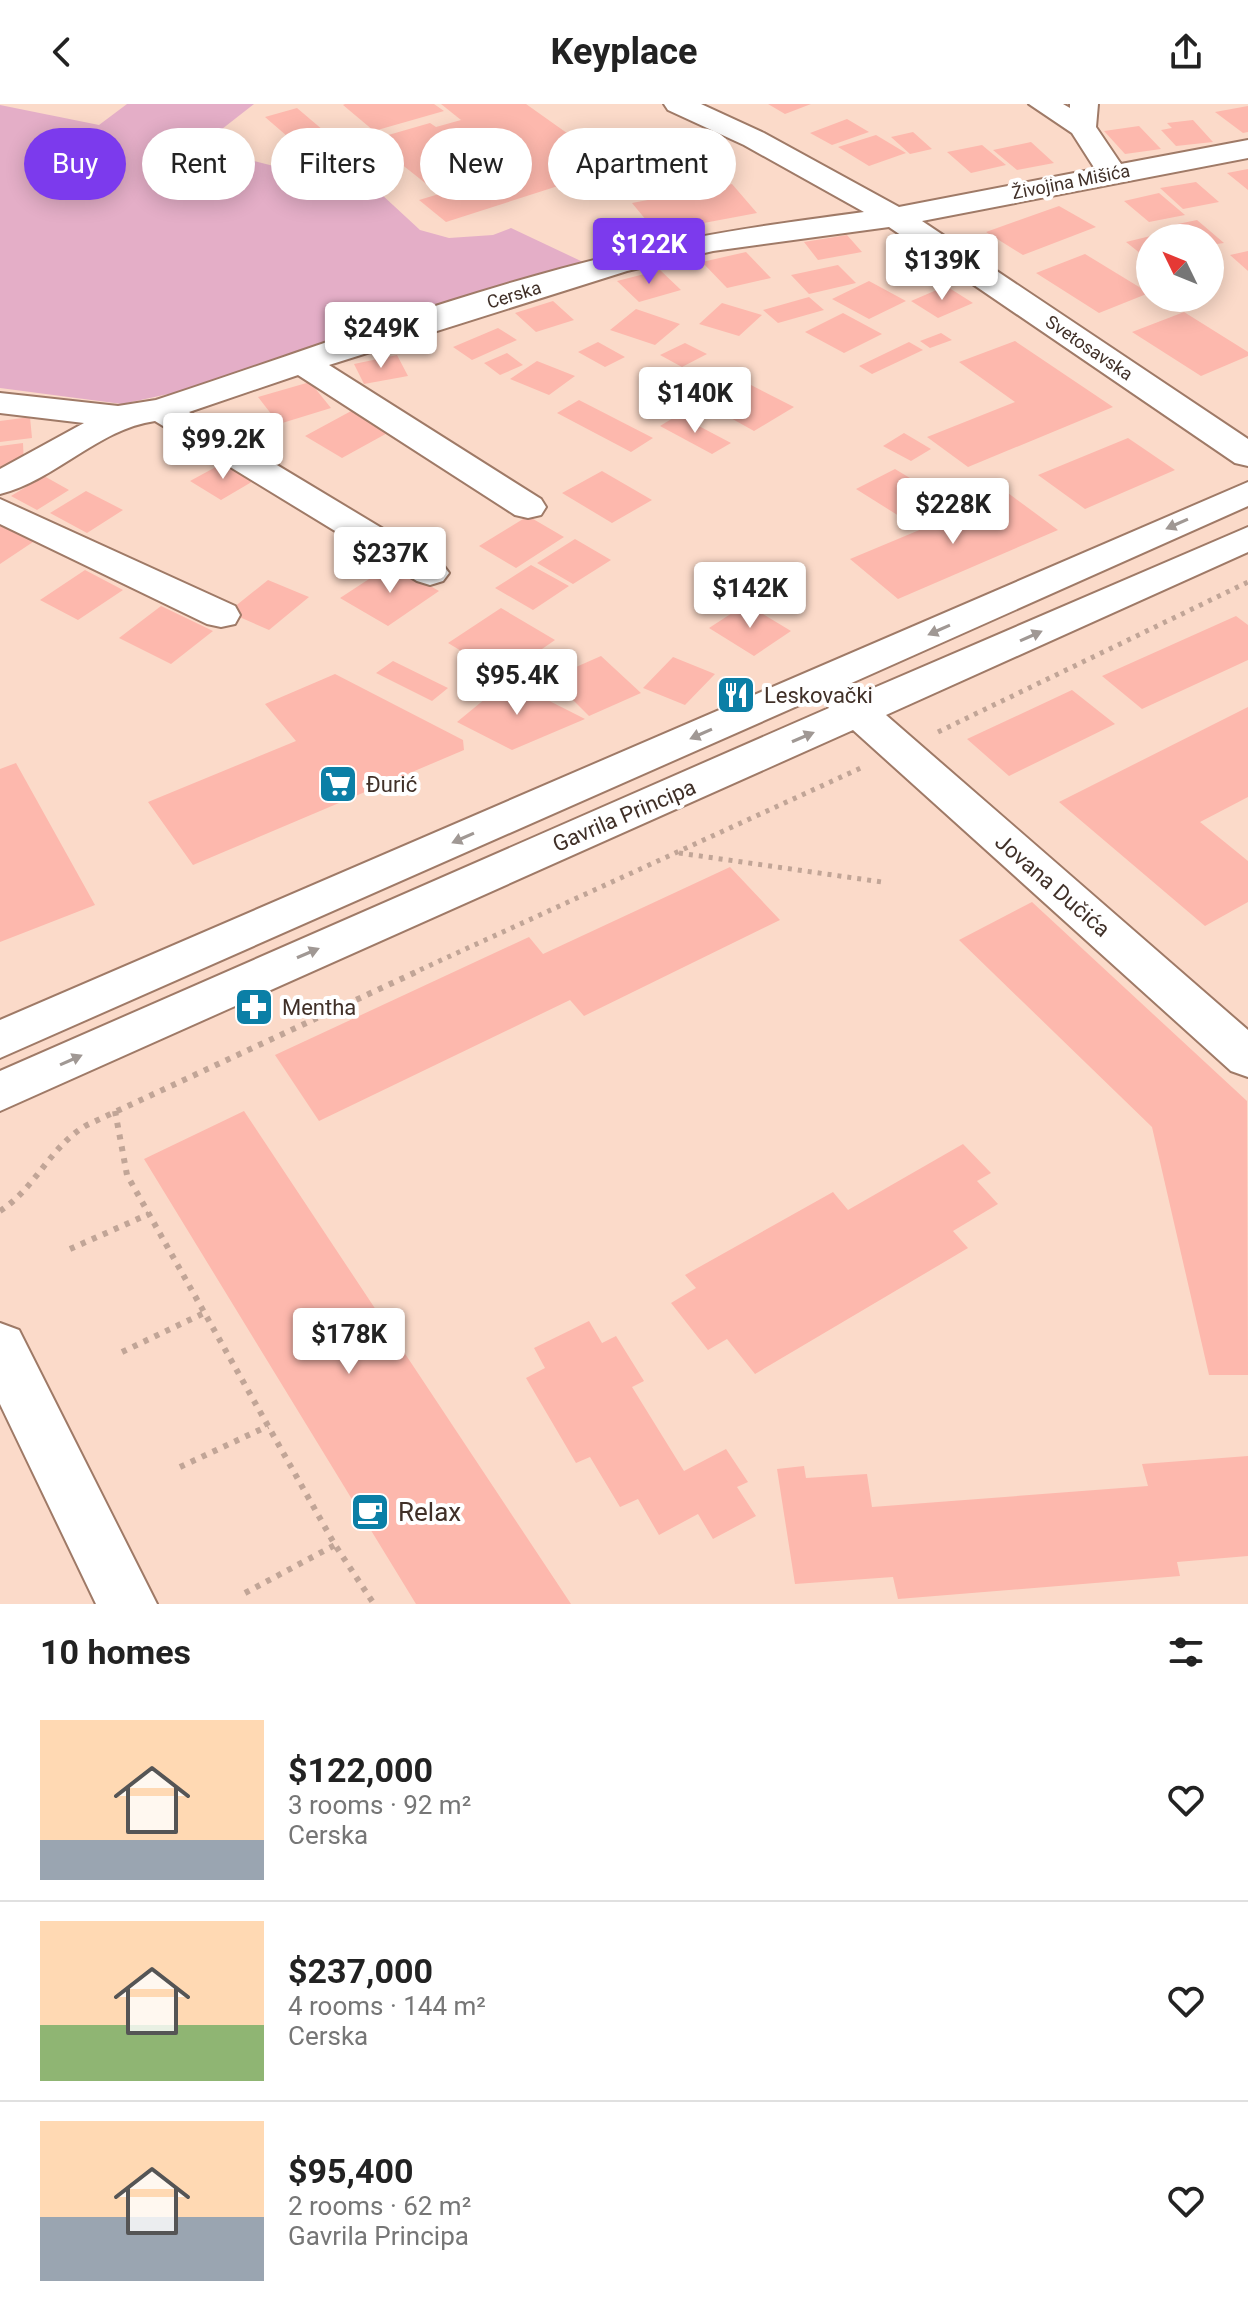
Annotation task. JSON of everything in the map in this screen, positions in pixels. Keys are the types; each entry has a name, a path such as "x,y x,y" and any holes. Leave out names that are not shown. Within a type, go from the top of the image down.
{"street":[{"name":"Svetosavska","path":"678,104 787,155 894,217 1248,455"},
{"path":"1043,104 1083,115 1113,174"},
{"name":"Živojina Mišića","path":"894,217 1248,149"},
{"name":"Cerska","path":"0,403 118,416 161,410 619,263 713,242 894,217"},
{"path":"302,363 528,507"},
{"path":"161,410 430,573"},
{"path":"0,483 118,416"},
{"name":"Gavrila Principa","path":"0,1040 1248,493"},
{"path":"0,510 221,615"},
{"name":"Gavrila Principa","path":"0,1092 290,960 857,714 1248,538"},
{"name":"Jovana Dučića","path":"824,680 857,714 1248,1058"},
{"path":"0,1347 127,1604"}],"path":[{"path":"0,1211 12,1204 39,1175 62,1143 79,1129 900,751 1248,582"},
{"path":"678,853 882,882"},
{"path":"115,1111 127,1175 335,1545 374,1604"},
{"path":"70,1249 149,1214"},
{"path":"122,1352 204,1313"},
{"path":"180,1467 268,1426"},
{"path":"245,1593 335,1545"}],"shaded area":[{"path":"127,104 254,104 223,128 142,128 142,200 255,200 255,161 271,165 271,200 388,200 420,230 449,238 493,235 511,228 583,262 187,390 122,404 0,388 0,105 99,125"}],"building":[{"path":"434,104 444,111 384,128 370,128 343,105"},
{"path":"441,104 526,104 560,128 548,128 548,189 532,194 532,128 420,128 420,179 404,166 404,130 430,123 436,127 461,120"},
{"path":"768,104 811,104 785,114"},
{"path":"1248,106 1248,132 1243,133 1215,112"},
{"path":"297,108 321,128 278,128 265,117"},
{"path":"847,119 869,132 832,145 810,133"},
{"path":"1193,120 1213,142 1176,146 1161,130 1172,128 1167,123"},
{"path":"1139,126 1161,149 1125,154 1104,131"},
{"path":"913,132 932,149 910,154 891,137"},
{"path":"876,135 906,153 869,166 838,147"},
{"path":"1031,142 1054,163 1017,170 993,150"},
{"path":"982,145 1006,165 971,173 947,152"},
{"path":"1248,169 1248,190 1227,173"},
{"path":"1196,182 1219,202 1183,209 1160,188"},
{"path":"736,189 757,213 656,232 632,203 648,200 736,200"},
{"path":"1159,193 1185,215 1149,222 1124,201"},
{"path":"420,200 514,200 446,222"},
{"path":"1059,206 1096,227 1023,255 986,232"},
{"path":"1197,220 1202,224 1178,224"},
{"path":"847,235 862,252 818,260 804,242"},
{"path":"1136,240 1136,250 1126,242"},
{"path":"1248,251 1248,271 1230,255"},
{"path":"746,252 771,278 727,288 702,262"},
{"path":"1085,254 1136,285 1136,298 1099,313 1036,273"},
{"path":"838,265 856,283 809,294 791,275"},
{"path":"660,270 681,290 639,302 617,281"},
{"path":"869,281 906,301 869,319 832,299"},
{"path":"946,286 973,303 938,318 911,301"},
{"path":"809,297 824,310 778,323 763,310"},
{"path":"553,301 574,320 536,332 515,313"},
{"path":"722,303 762,315 739,336 699,324"},
{"path":"636,309 680,324 655,345 610,330"},
{"path":"1184,312 1248,352 1248,356 1201,376 1132,332"},
{"path":"843,313 882,334 844,353 805,332"},
{"path":"498,328 517,340 472,360 453,347"},
{"path":"941,333 952,340 930,348 920,341"},
{"path":"1015,341 1113,407 968,467 927,437 1015,402 959,362"},
{"path":"598,342 625,357 605,367 578,352"},
{"path":"909,342 923,350 872,374 859,366"},
{"path":"685,343 707,354 682,367 660,355"},
{"path":"507,353 523,365 500,375 484,363"},
{"path":"397,355 408,376 364,384 354,364"},
{"path":"537,361 575,376 549,395 510,379"},
{"path":"310,382 331,408 279,424 258,397"},
{"path":"751,385 794,407 754,431 711,407"},
{"path":"687,389 703,399 684,410 667,401"},
{"path":"579,400 653,438 631,452 557,413"},
{"path":"353,410 391,431 342,458 305,436"},
{"path":"678,415 731,443 712,454 660,426"},
{"path":"30,417 32,438 0,442 0,421"},
{"path":"904,433 931,449 911,461 883,446"},
{"path":"1128,438 1175,470 1085,509 1038,475"},
{"path":"23,443 24,465 0,468 0,446"},
{"path":"225,462 255,480 221,500 190,481"},
{"path":"895,469 938,495 899,516 856,489"},
{"path":"602,471 652,500 612,523 562,493"},
{"path":"44,476 69,490 37,510 11,496"},
{"path":"86,491 123,510 87,533 50,513"},
{"path":"1008,493 1058,530 898,599 850,559"},
{"path":"528,516 564,537 516,568 479,546"},
{"path":"0,523 36,540 0,564"},
{"path":"575,539 611,560 573,584 537,563"},
{"path":"392,564 439,591 388,626 340,598"},
{"path":"531,565 569,586 533,610 495,588"},
{"path":"85,570 123,590 78,620 40,600"},
{"path":"268,580 309,597 269,630 228,612"},
{"path":"746,604 791,631 754,656 709,628"},
{"path":"161,606 213,631 171,664 119,638"},
{"path":"501,608 555,640 503,676 448,643"},
{"path":"1236,616 1248,625 1248,660 1142,709 1102,676"},
{"path":"601,656 641,693 589,716 551,678"},
{"path":"673,657 715,674 685,705 643,688"},
{"path":"393,661 448,688 432,701 376,673"},
{"path":"335,674 463,740 464,750 193,865 148,802 296,741 265,704"},
{"path":"508,680 585,719 512,750 457,722"},
{"path":"1072,690 1115,724 1009,776 967,739"},
{"path":"1248,707 1248,797 1200,822 1248,861 1248,902 1205,926 1059,802"},
{"path":"16,763 95,905 0,942 0,769"},
{"path":"730,867 780,920 584,1016 570,1000 319,1121 275,1055 529,937 543,954"},
{"path":"1032,902 1247,1101 1248,1375 1209,1375 1152,1127 959,940"},
{"path":"244,1111 571,1604 416,1604 144,1159"},
{"path":"963,1144 991,1173 977,1181 998,1204 953,1231 968,1248 755,1374 727,1339 708,1350 671,1303 696,1288 685,1275 833,1192 848,1210"},
{"path":"589,1321 602,1343 616,1336 644,1381 632,1387 684,1471 726,1449 748,1482 737,1487 756,1516 713,1539 698,1514 659,1535 638,1499 620,1507 590,1457 576,1463 526,1378 545,1368 534,1348"},
{"path":"1248,1456 1248,1556 1177,1562 1180,1576 898,1599 893,1577 795,1584 777,1469 804,1466 806,1478 867,1474 872,1507 1148,1486 1142,1464"}],"place":[{"name":"Leskovački","path":"736,695"},
{"name":"Đurić","path":"338,784"},
{"name":"Mentha","path":"254,1007"},
{"name":"Relax","path":"370,1512"}]}
